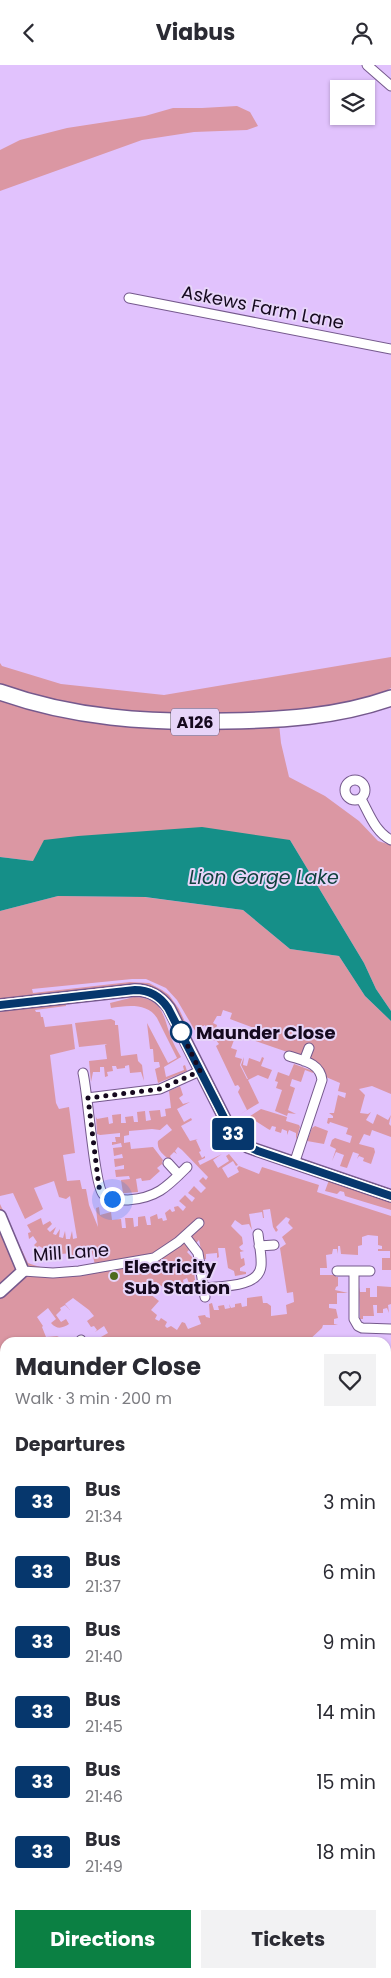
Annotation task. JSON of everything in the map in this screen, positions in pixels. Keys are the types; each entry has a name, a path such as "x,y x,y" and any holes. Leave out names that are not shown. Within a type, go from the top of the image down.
{"main road":[{"name":"A126","path":"0,691 42,705 93,715 143,721 191,722 278,720 318,716 345,711 391,698"}],"street":[{"path":"373,67 391,86"},
{"name":"Askews Farm Lane","path":"128,298 391,349"},
{"path":"361,799 372,821 391,840"},
{"path":"0,1005 143,990 157,996 168,1008 232,1133 238,1140 248,1147 294,1164 391,1196"},
{"path":"304,1061 309,1048"},
{"path":"289,1056 316,1066 321,1073 322,1080 294,1164"},
{"path":"88,1098 160,1089 200,1071"},
{"path":"83,1073 98,1178 103,1194 118,1199 145,1197 164,1189 187,1167"},
{"path":"168,1163 179,1175"},
{"path":"0,1216 23,1271 0,1292"},
{"name":"Mill Lane","path":"23,1271 62,1273 154,1258 185,1236 199,1223"},
{"path":"185,1236 198,1253 204,1292 251,1281 258,1275 260,1269 258,1234"},
{"path":"259,1246 274,1245"},
{"path":"337,1271 370,1271"},
{"path":"354,1271 354,1319 356,1323 362,1328 391,1329"}],"shaded area":[{"path":"237,106 250,112 258,126 247,130 194,132 142,140 0,191 0,150 20,140 67,128 145,116 173,108"},
{"path":"391,657 391,688 376,697 278,714 281,743 289,777 325,796 359,821 378,841 391,845 391,1011 376,989 364,963 290,840 33,861 0,857 0,663 2,666 61,684 164,695"},
{"path":"58,896 144,897 243,910 290,949 339,956 365,996 391,1021 391,1094 372,1086 359,1089 365,1095 360,1113 368,1114 371,1112 366,1120 373,1124 377,1114 388,1120 391,1115 389,1124 391,1126 391,1137 372,1130 370,1136 364,1134 359,1144 374,1148 375,1152 371,1164 363,1161 364,1158 359,1156 357,1159 359,1154 353,1152 347,1168 340,1166 344,1155 336,1152 332,1161 336,1149 330,1146 335,1138 350,1143 352,1136 346,1134 348,1128 330,1122 329,1124 327,1123 328,1118 333,1118 329,1113 334,1113 338,1095 345,1098 346,1093 338,1091 340,1083 326,1077 310,1055 304,1052 296,1055 250,1039 254,1028 230,1019 232,1013 223,1010 221,1016 217,1016 213,1023 217,1025 215,1032 210,1035 205,1025 196,1030 197,1034 177,1000 166,988 146,979 32,989 33,993 130,982 149,983 169,995 179,1009 187,1026 185,1027 155,990 65,1002 66,1006 35,1010 40,1012 41,1017 43,1017 45,1027 72,1024 75,1049 50,1055 56,1103 59,1109 69,1107 75,1153 63,1155 67,1181 80,1180 82,1189 86,1189 89,1205 98,1227 96,1208 99,1207 100,1215 111,1212 112,1220 121,1219 122,1228 126,1228 125,1218 133,1218 134,1227 138,1226 138,1217 145,1216 147,1225 151,1225 150,1217 157,1214 158,1219 162,1218 163,1221 167,1220 165,1213 170,1209 172,1212 175,1211 174,1207 178,1206 183,1211 186,1207 179,1201 185,1195 192,1202 195,1198 188,1193 194,1186 201,1193 206,1188 199,1181 203,1177 206,1180 208,1177 182,1150 178,1147 175,1151 177,1154 174,1152 170,1156 173,1163 160,1151 158,1141 172,1130 167,1124 160,1130 129,1131 129,1135 124,1136 124,1143 130,1142 131,1149 153,1147 163,1160 164,1167 162,1164 157,1168 160,1171 150,1180 142,1181 141,1178 136,1179 138,1192 123,1193 121,1180 130,1179 129,1176 116,1177 115,1170 124,1169 124,1165 115,1167 114,1159 123,1158 122,1154 114,1156 113,1148 122,1147 121,1143 112,1145 112,1142 116,1142 115,1137 120,1137 120,1133 97,1134 96,1117 97,1119 108,1117 109,1124 113,1123 112,1115 121,1114 121,1123 126,1123 125,1117 133,1116 134,1122 138,1122 137,1112 145,1111 146,1121 151,1120 149,1111 160,1110 161,1117 166,1116 165,1109 171,1108 169,1091 180,1086 183,1095 179,1098 183,1104 190,1102 177,1109 184,1122 191,1118 192,1120 181,1126 190,1141 198,1139 196,1140 201,1151 199,1152 202,1158 205,1156 205,1158 198,1161 200,1165 222,1154 213,1160 218,1168 229,1161 226,1156 229,1154 238,1165 236,1166 233,1161 222,1168 228,1178 239,1172 237,1168 239,1166 259,1174 262,1167 319,1185 317,1192 391,1216 391,1270 382,1270 382,1258 390,1258 390,1251 378,1251 378,1249 382,1249 382,1246 378,1245 378,1236 368,1235 362,1237 362,1245 358,1246 358,1255 341,1254 340,1246 338,1246 338,1254 337,1249 333,1249 332,1254 326,1255 327,1268 320,1268 320,1275 336,1275 338,1277 338,1286 335,1290 348,1293 337,1293 337,1304 329,1304 329,1308 336,1309 338,1318 334,1319 334,1324 338,1325 323,1325 312,1337 101,1337 108,1333 104,1326 95,1332 97,1330 94,1326 91,1327 87,1321 94,1316 73,1298 65,1304 70,1310 65,1305 60,1308 61,1310 56,1315 61,1322 66,1319 69,1324 60,1328 53,1325 51,1323 56,1319 48,1308 37,1317 43,1326 46,1337 0,1337 0,1204 28,1263 53,1269 95,1265 91,1248 75,1252 76,1257 70,1256 70,1253 62,1254 61,1259 57,1256 57,1253 50,1252 49,1257 45,1253 46,1250 39,1246 37,1248 34,1245 37,1242 33,1236 29,1239 28,1233 31,1232 27,1225 41,1218 43,1225 50,1221 52,1224 47,1229 50,1232 56,1227 53,1234 56,1235 60,1229 59,1237 63,1238 65,1231 66,1239 70,1239 72,1231 73,1239 77,1238 70,1196 66,1199 59,1197 54,1181 34,1188 43,1209 25,1219 13,1193 0,1196 0,911","holes":["270,1209 273,1227 276,1232 278,1230 276,1227 286,1217 290,1219 288,1223 293,1228 282,1237 286,1244 280,1248 287,1293 293,1292 294,1302 286,1305 287,1314 271,1316 271,1306 263,1303 262,1296 247,1298 247,1306 242,1307 241,1303 235,1304 235,1307 231,1308 229,1304 230,1308 225,1309 224,1305 218,1306 219,1310 214,1310 212,1303 209,1304 210,1318 205,1315 198,1316 201,1324 188,1329 185,1323 182,1322 177,1330 171,1326 167,1328 165,1326 167,1322 161,1318 159,1321 155,1319 157,1315 151,1310 159,1301 150,1294 154,1288 152,1286 154,1283 156,1282 168,1291 168,1284 181,1283 181,1286 184,1285 183,1280 187,1278 189,1283 194,1282 196,1287 192,1257 187,1252 199,1240 203,1260 206,1259 206,1254 217,1253 217,1258 219,1257 218,1248 225,1248 228,1268 234,1271 235,1276 246,1274 246,1272 240,1271 240,1268 245,1265 244,1258 241,1259 240,1252 244,1251 239,1247 243,1244 242,1237 231,1226 235,1220 242,1225 249,1224 252,1230 249,1214 262,1212 264,1218 263,1210"]},
{"path":"134,997 150,1000 160,1009 171,1038 181,1057 164,1067 166,1077 184,1070 183,1066 185,1065 187,1071 158,1083 155,1069 160,1067 159,1062 154,1062 153,1049 150,1049 147,1023 168,1063 177,1058 157,1018 148,1009 142,1007 111,1008 110,1003"},
{"path":"111,1019 115,1021 115,1025 118,1025 121,1056 137,1054 138,1061 142,1065 144,1081 141,1072 130,1073 129,1065 125,1066 125,1068 117,1069 116,1066 112,1066 113,1071 107,1072 108,1076 105,1077 104,1067 100,1067 100,1072 93,1072 91,1082 89,1061 107,1059 105,1045 107,1044 79,1047 75,1023"},
{"path":"222,1036 234,1040 231,1048 237,1050 235,1057 242,1059 240,1065 247,1079 241,1065 244,1057 243,1065 247,1066 249,1058 260,1062 262,1057 264,1058 261,1066 272,1070 268,1079 258,1075 248,1080 259,1103 239,1115 247,1110 238,1092 240,1088 238,1085 235,1086 216,1046 219,1044 216,1040 213,1041"},
{"path":"294,1064 313,1071 313,1073 305,1070 301,1082 292,1079 290,1086 295,1088 288,1110 296,1114 288,1113 287,1116 275,1111 282,1090 276,1088 278,1082 275,1081 278,1072 289,1076"},
{"path":"261,1109 287,1117 286,1121 299,1125 296,1140 296,1133 289,1130 287,1135 287,1131 282,1129 281,1133 275,1131 276,1127 272,1126 270,1130 251,1118 245,1126 241,1123"},
{"path":"315,1126 328,1131 324,1144 307,1141 312,1128"},
{"path":"329,1180 391,1200 391,1210 345,1196 344,1192 340,1191 337,1194 325,1191"},
{"path":"377,1286 391,1287 391,1304 388,1305 389,1313 387,1308 383,1309 383,1313 377,1313 377,1305 373,1305 374,1316 363,1316 363,1319 360,1319 359,1287 360,1292 366,1292 366,1288 370,1288 370,1297 377,1297"}],"water":[{"name":"Lion Gorge Lake","path":"202,827 290,840 364,963 376,989 391,1011 391,1021 365,996 339,956 290,949 243,910 145,897 58,896 0,911 0,857 33,861 44,840"}],"bus line":[{"name":"33","path":"0,1005 135,990 151,993 164,1002 168,1008 232,1133 238,1140 258,1151 391,1196"}],"place":[{"name":"Maunder Close","path":"181,1032"},
{"name":"Electricity Sub Station","path":"114,1276"}],"route":[{"path":"112,1199 103,1194 99,1187 88,1098 160,1089 200,1071 181,1032"}]}
